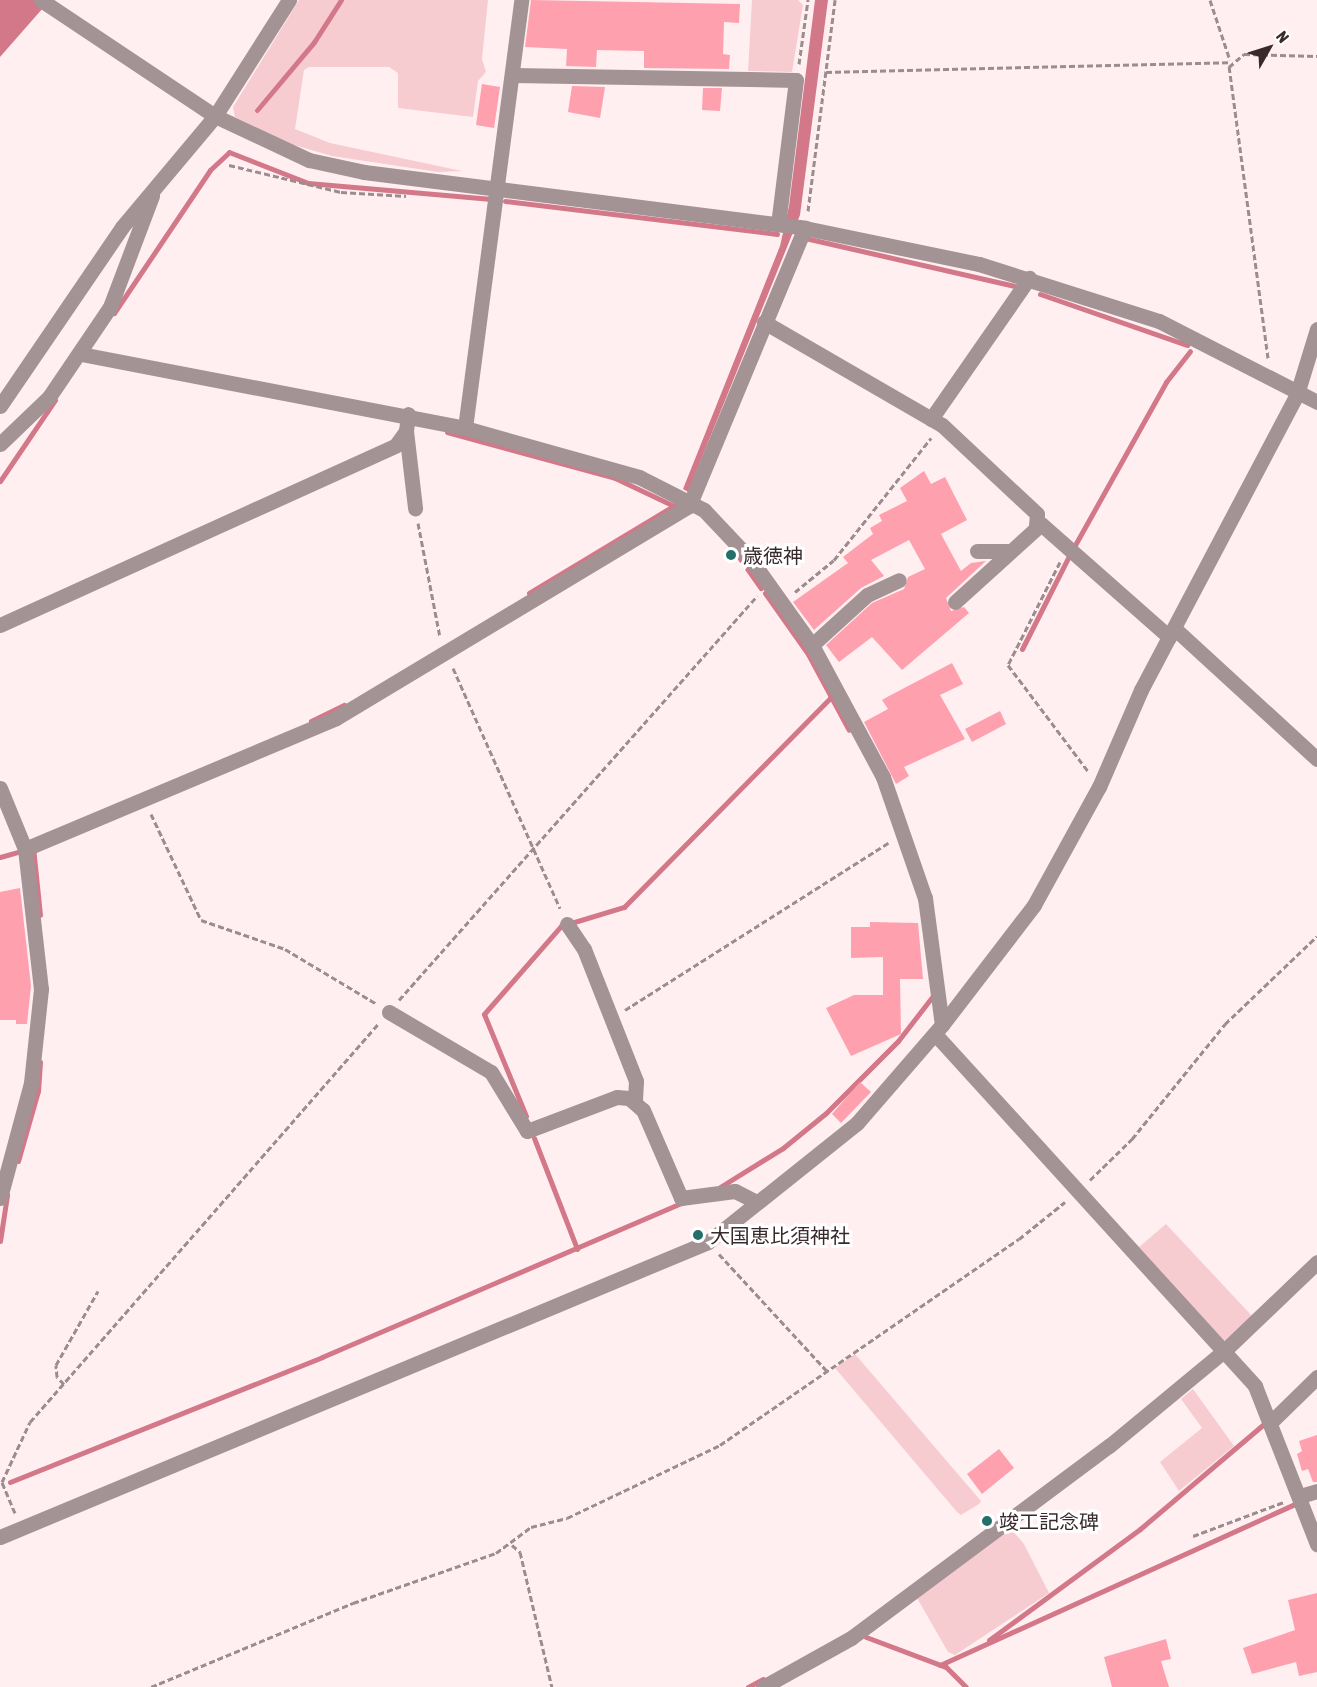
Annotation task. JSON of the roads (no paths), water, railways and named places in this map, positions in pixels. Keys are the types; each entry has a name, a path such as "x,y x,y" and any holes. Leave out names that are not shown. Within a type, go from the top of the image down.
{"street":[{"path":"41,0 215,116 282,151 335,167 802,227 1029,278 1159,321 1297,394 1317,402"},
{"path":"0,406 122,226 152,196 215,116 290,0"},
{"path":"465,428 499,189 521,0"},
{"path":"513,75 796,80 781,224"},
{"path":"0,444 49,397 81,354 110,307 152,196"},
{"path":"25,849 336,717 444,648 689,506 802,227"},
{"path":"936,422 1029,278"},
{"path":"764,322 936,422 1036,514 1036,525 955,602"},
{"path":"0,1537 708,1242 756,1202 798,1174 857,1123 938,1029 1034,905 1099,787 1122,728 1297,394 1317,329"},
{"path":"81,354 408,414 639,477 689,506 733,538 812,645 883,777 904,832 925,898 938,1029 1255,1386 1272,1420 1317,1544"},
{"path":"408,414 406,431 415,508"},
{"path":"0,625 389,449 406,431"},
{"path":"1036,525 1047,526 1317,759"},
{"path":"977,551 1008,551"},
{"path":"812,645 867,595 899,580"},
{"path":"0,788 25,849 41,989 31,1083 0,1198"},
{"path":"567,924 584,949 636,1081 635,1100 681,1198 741,1191 756,1202"},
{"path":"389,1012 491,1072 529,1131 617,1097 635,1100"},
{"path":"763,1687 851,1638 1109,1446 1224,1351 1317,1262"},
{"path":"1272,1420 1317,1377"},
{"path":"1300,1496 1317,1491"}],"waterway":[{"path":"257,110 314,42 341,0"},
{"path":"114,313 210,170 229,152 308,183 491,199"},
{"path":"505,201 777,234"},
{"path":"805,238 1014,286"},
{"path":"1040,294 1187,345"},
{"path":"1075,545 1166,382 1190,351"},
{"path":"0,481 55,400"},
{"path":"447,432 615,478 672,505"},
{"path":"529,593 680,502"},
{"path":"1022,649 1070,554"},
{"path":"739,557 761,588"},
{"path":"765,593 808,654 849,730"},
{"path":"526,1116 484,1014 561,926 624,907 831,697"},
{"path":"311,721 344,705"},
{"path":"33,847 40,915"},
{"path":"0,857 17,852"},
{"path":"720,1187 783,1148 826,1113 898,1041 932,997"},
{"path":"18,1161 38,1091 40,1062"},
{"path":"534,1138 577,1249"},
{"path":"0,1241 7,1195"},
{"path":"10,1482 322,1357 684,1202"},
{"path":"989,1640 1140,1529 1266,1422"},
{"path":"940,1665 1295,1504"},
{"path":"866,1637 946,1667 966,1687"},
{"path":"748,1687 763,1679"}],"place":[{"name":"歳徳神","path":"731,555"},
{"name":"大国恵比須神社","path":"698,1235"},
{"name":"竣工記念碑","path":"987,1521"}]}
